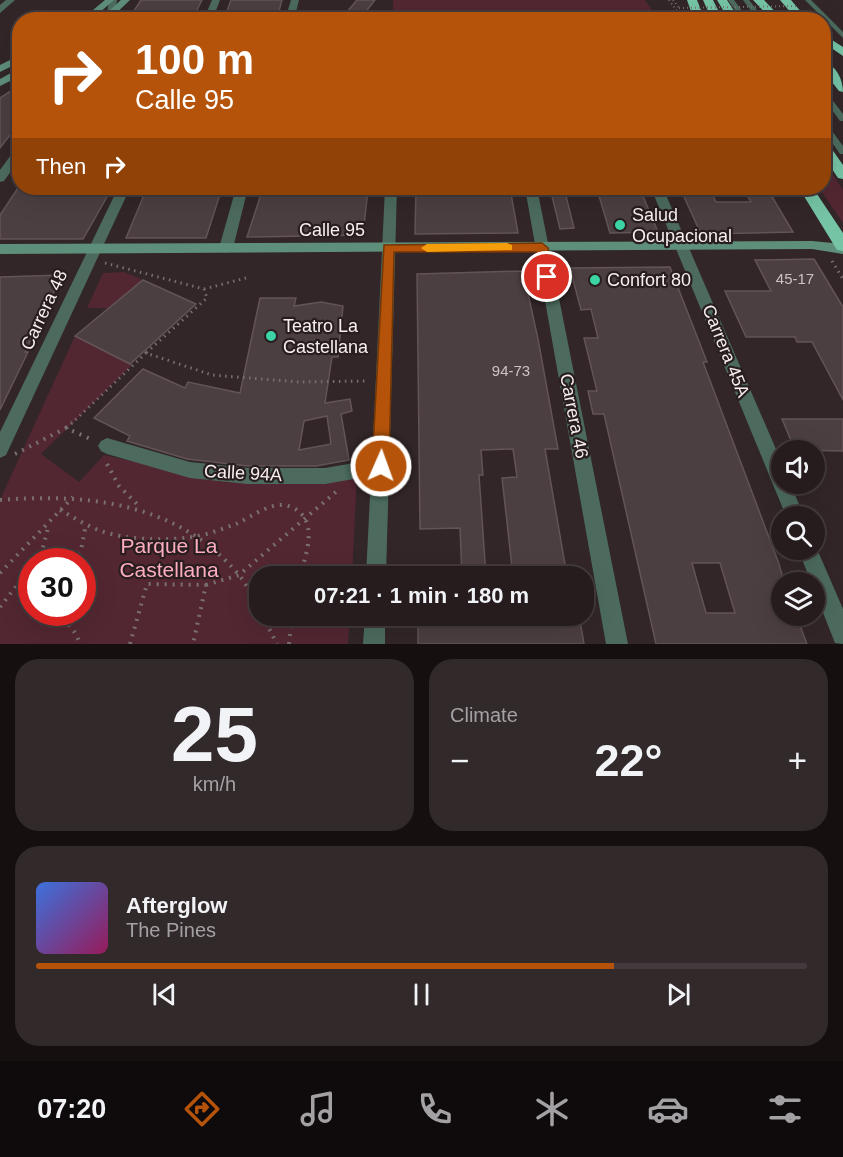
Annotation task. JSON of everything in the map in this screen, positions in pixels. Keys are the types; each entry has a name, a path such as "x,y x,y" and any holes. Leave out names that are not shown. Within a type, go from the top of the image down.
{"highway":[{"path":"758,0 770,12"},
{"path":"771,0 781,12"},
{"path":"785,0 796,12"},
{"path":"831,44 843,53"},
{"path":"831,73 843,87"},
{"path":"831,158 843,175"},
{"path":"810,195 843,247"}],"street":[{"path":"0,10 11,0"},
{"path":"96,12 112,0"},
{"path":"115,12 126,0"},
{"path":"0,178 12,161"},
{"name":"Carrera 48","path":"4,454 121,195"},
{"path":"227,244 240,195"},
{"path":"376,566 391,195"},
{"name":"Carrera 46","path":"532,195 617,644"},
{"name":"Carrera 45A","path":"660,195 791,506"},
{"name":"Calle 95","path":"681,242 817,237 833,231"},
{"name":"Calle 95","path":"0,241 98,250"},
{"name":"Calle 95","path":"0,249 98,250 227,244 681,242 812,244 843,247"},
{"name":"Calle 94A","path":"107,446 190,470 248,476 326,476 381,466"},
{"path":"812,560 843,635"},
{"path":"374,644 375,626"}],"lane":[{"path":"746,0 756,12"},
{"path":"808,0 820,12"},
{"path":"831,24 843,36"},
{"path":"831,104 843,119"},
{"path":"831,136 843,152"}],"path":[{"path":"671,0 679,8 799,6"},
{"path":"98,250 107,265 204,289 246,278"},
{"path":"4,454 66,428 207,298 204,289"},
{"path":"146,353 212,375 299,382 384,380"},
{"path":"66,428 107,446 107,466 112,476 141,508"},
{"path":"130,644 147,584 206,585 239,575 344,485"},
{"path":"0,573 73,497"},
{"path":"0,500 73,497 109,500 141,508 199,536 239,575 249,592"},
{"path":"60,510 102,531 140,538 199,536 272,506 293,508 306,518 310,530 303,566"},
{"path":"43,548 50,522"},
{"path":"81,548 86,523"},
{"path":"0,607 18,584"},
{"path":"193,644 206,585"},
{"path":"70,626 80,644"},
{"path":"268,626 277,644"},
{"path":"289,644 291,626"}],"green space":[{"path":"393,0 645,0 653,12 414,12 393,11"},
{"path":"831,172 843,190 843,223 824,195 831,195"},
{"path":"124,272 143,280 110,308 87,308 103,273"},
{"name":"Parque La Castellana","path":"75,336 133,364 41,454 79,482 104,455 222,481 357,474 352,566 249,566 249,626 349,626 348,644 0,644 0,500"}],"building":[{"path":"141,0 202,0 196,12 133,12"},
{"path":"231,0 282,0 279,11 227,11"},
{"path":"357,0 375,0 366,12 347,12"},
{"path":"12,90 12,132 0,148 0,98"},
{"path":"13,195 108,195 83,239 0,239 0,215"},
{"path":"144,195 220,195 206,238 126,238"},
{"path":"261,195 367,195 363,235 247,237"},
{"path":"416,195 511,195 518,233 415,234"},
{"path":"552,195 566,195 574,228 560,229"},
{"path":"599,195 643,195 658,232 610,233"},
{"path":"683,195 712,195 716,202 751,202 747,195 771,195 793,232 701,234"},
{"path":"814,259 843,307 843,400 812,342 797,342 795,337 746,337 725,291 771,291 755,260"},
{"path":"670,267 707,362 703,362 771,543 771,560 777,560 779,564 781,572 771,572 771,626 800,626 807,644 656,644 604,414 593,414 588,391 597,391 584,338 598,338 591,309 581,310 570,268","holes":["692,563 720,563 735,613 706,613"]},
{"path":"523,271 558,449 545,449 565,566 512,566 502,478 517,477 513,449 481,450 483,475 479,475 485,566 462,566 460,528 420,529 417,274"},
{"path":"62,275 25,352 28,352 0,410 0,277"},
{"path":"143,280 196,304 130,364 75,336"},
{"path":"260,298 296,298 294,306 321,302 343,306 338,357 332,357 325,403 350,399 352,411 341,414 349,460 316,466 248,466 187,459 127,441 130,436 94,418 143,369 185,388 188,382 240,393","holes":["327,416 331,444 299,450 304,421"]},
{"path":"782,419 843,419 843,451 825,451 825,440 791,440"},
{"path":"418,626 581,626 584,644 418,644"}],"slow traffic":[{"path":"427,248 507,248"}],"place":[{"name":"Salud Ocupacional","path":"620,225"},
{"name":"Confort 80","path":"595,280"},
{"name":"Teatro La Castellana","path":"271,336"}],"route":[{"path":"381,466 388,248 542,248 547,277"}]}
